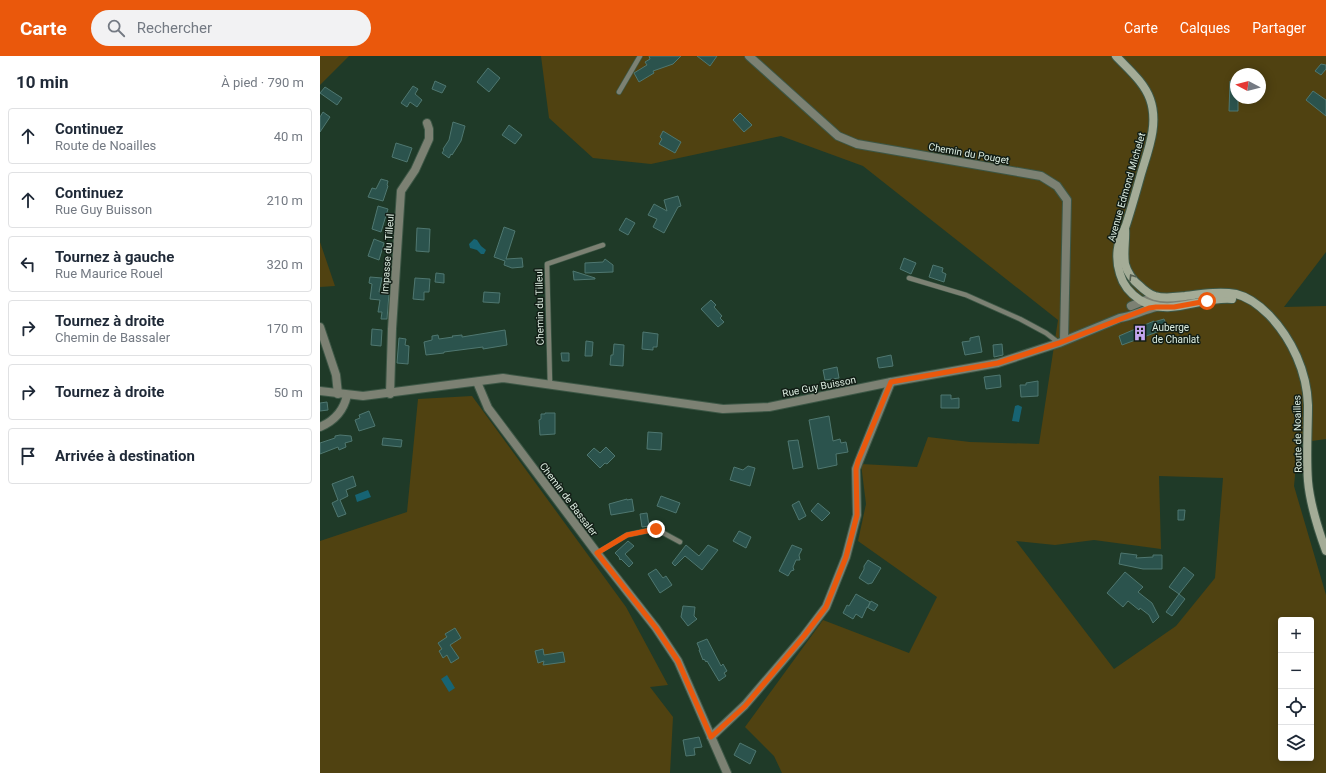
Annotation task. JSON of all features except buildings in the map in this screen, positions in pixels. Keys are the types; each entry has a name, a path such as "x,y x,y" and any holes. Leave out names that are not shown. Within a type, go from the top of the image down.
{"main road":[{"name":"Avenue Edmond Michelet","path":"1116,56 1144,87 1154,110 1154,124 1151,139 1126,228 1122,234 1117,257 1117,267 1127,289 1134,296 1144,301"},
{"name":"Route de Noailles","path":"1126,228 1124,250 1126,264 1135,282 1142,288 1155,296 1164,297 1207,294 1236,294 1247,298 1258,306 1276,323 1286,336 1299,362 1304,378 1308,405 1308,483 1326,551"},
{"name":"Route de Noailles","path":"1144,301 1156,307 1174,307 1227,298 1245,301 1258,306"}],"street":[{"name":"Chemin du Pouget","path":"749,56 838,136 857,144 1041,176 1057,186 1067,200 1061,342"},
{"name":"Impasse du Tilleul","path":"390,394 392,329 401,191 415,170 429,139 429,129 427,123"},
{"path":"1141,311 1144,306 1145,297 1142,288"},
{"path":"1120,318 1127,313 1131,306 1131,298 1127,289"},
{"path":"1131,306 1144,301 1172,302 1207,294"},
{"name":"Rue Guy Buisson","path":"320,391 363,396 390,394 405,390 503,378 723,409 769,407 891,382 998,363 1061,342 1120,318 1129,317 1141,311 1156,307"},
{"path":"320,327 342,394 346,400 341,412 329,423 320,427"},
{"name":"Chemin de Bassaler","path":"477,382 488,408 597,553 656,628 678,661 726,772"},
{"path":"711,737 745,706 804,636 826,607 846,557 857,515 856,469 858,461 891,382"}],"lane":[{"path":"619,92 640,56"},
{"name":"Chemin du Tilleul","path":"550,384 547,264 603,245"},
{"path":"910,278 966,295 1033,326 1061,342"},
{"path":"597,553 627,535 656,529 680,542"}],"shaded area":[{"path":"320,56 349,56 320,85"},
{"path":"541,56 1326,56 1326,252 1284,307 1326,306 1326,439 1298,443 1294,486 1326,595 1326,773 782,773 774,756 745,727 823,620 909,653 937,597 858,541 866,504 861,464 917,467 928,437 970,442 1039,444 1058,320 863,166 781,136 651,164 593,158 549,118","holes":["1159,476 1223,478 1215,578 1176,626 1114,669 1016,541 1055,545 1094,540 1161,549"]},
{"path":"320,242 335,286 320,287"},
{"path":"472,396 626,607 668,685 650,687 673,717 670,773 320,773 320,541 407,512 418,399"}],"water":[{"path":"474,239 477,240 486,250 484,254 470,248 469,244"},
{"path":"1018,405 1022,407 1019,422 1012,421 1015,406"},
{"path":"368,490 371,497 357,502 355,495"},
{"path":"447,675 455,688 449,692 441,679"}],"place":[{"name":"Auberge de Chanlat","path":"1140,333"}],"route":[{"path":"656,529 627,535 597,553 656,628 678,661 711,737 745,706 804,636 826,607 846,557 857,515 856,469 858,461 891,382 998,363 1059,343 1149,308 1174,307 1207,301"}]}
